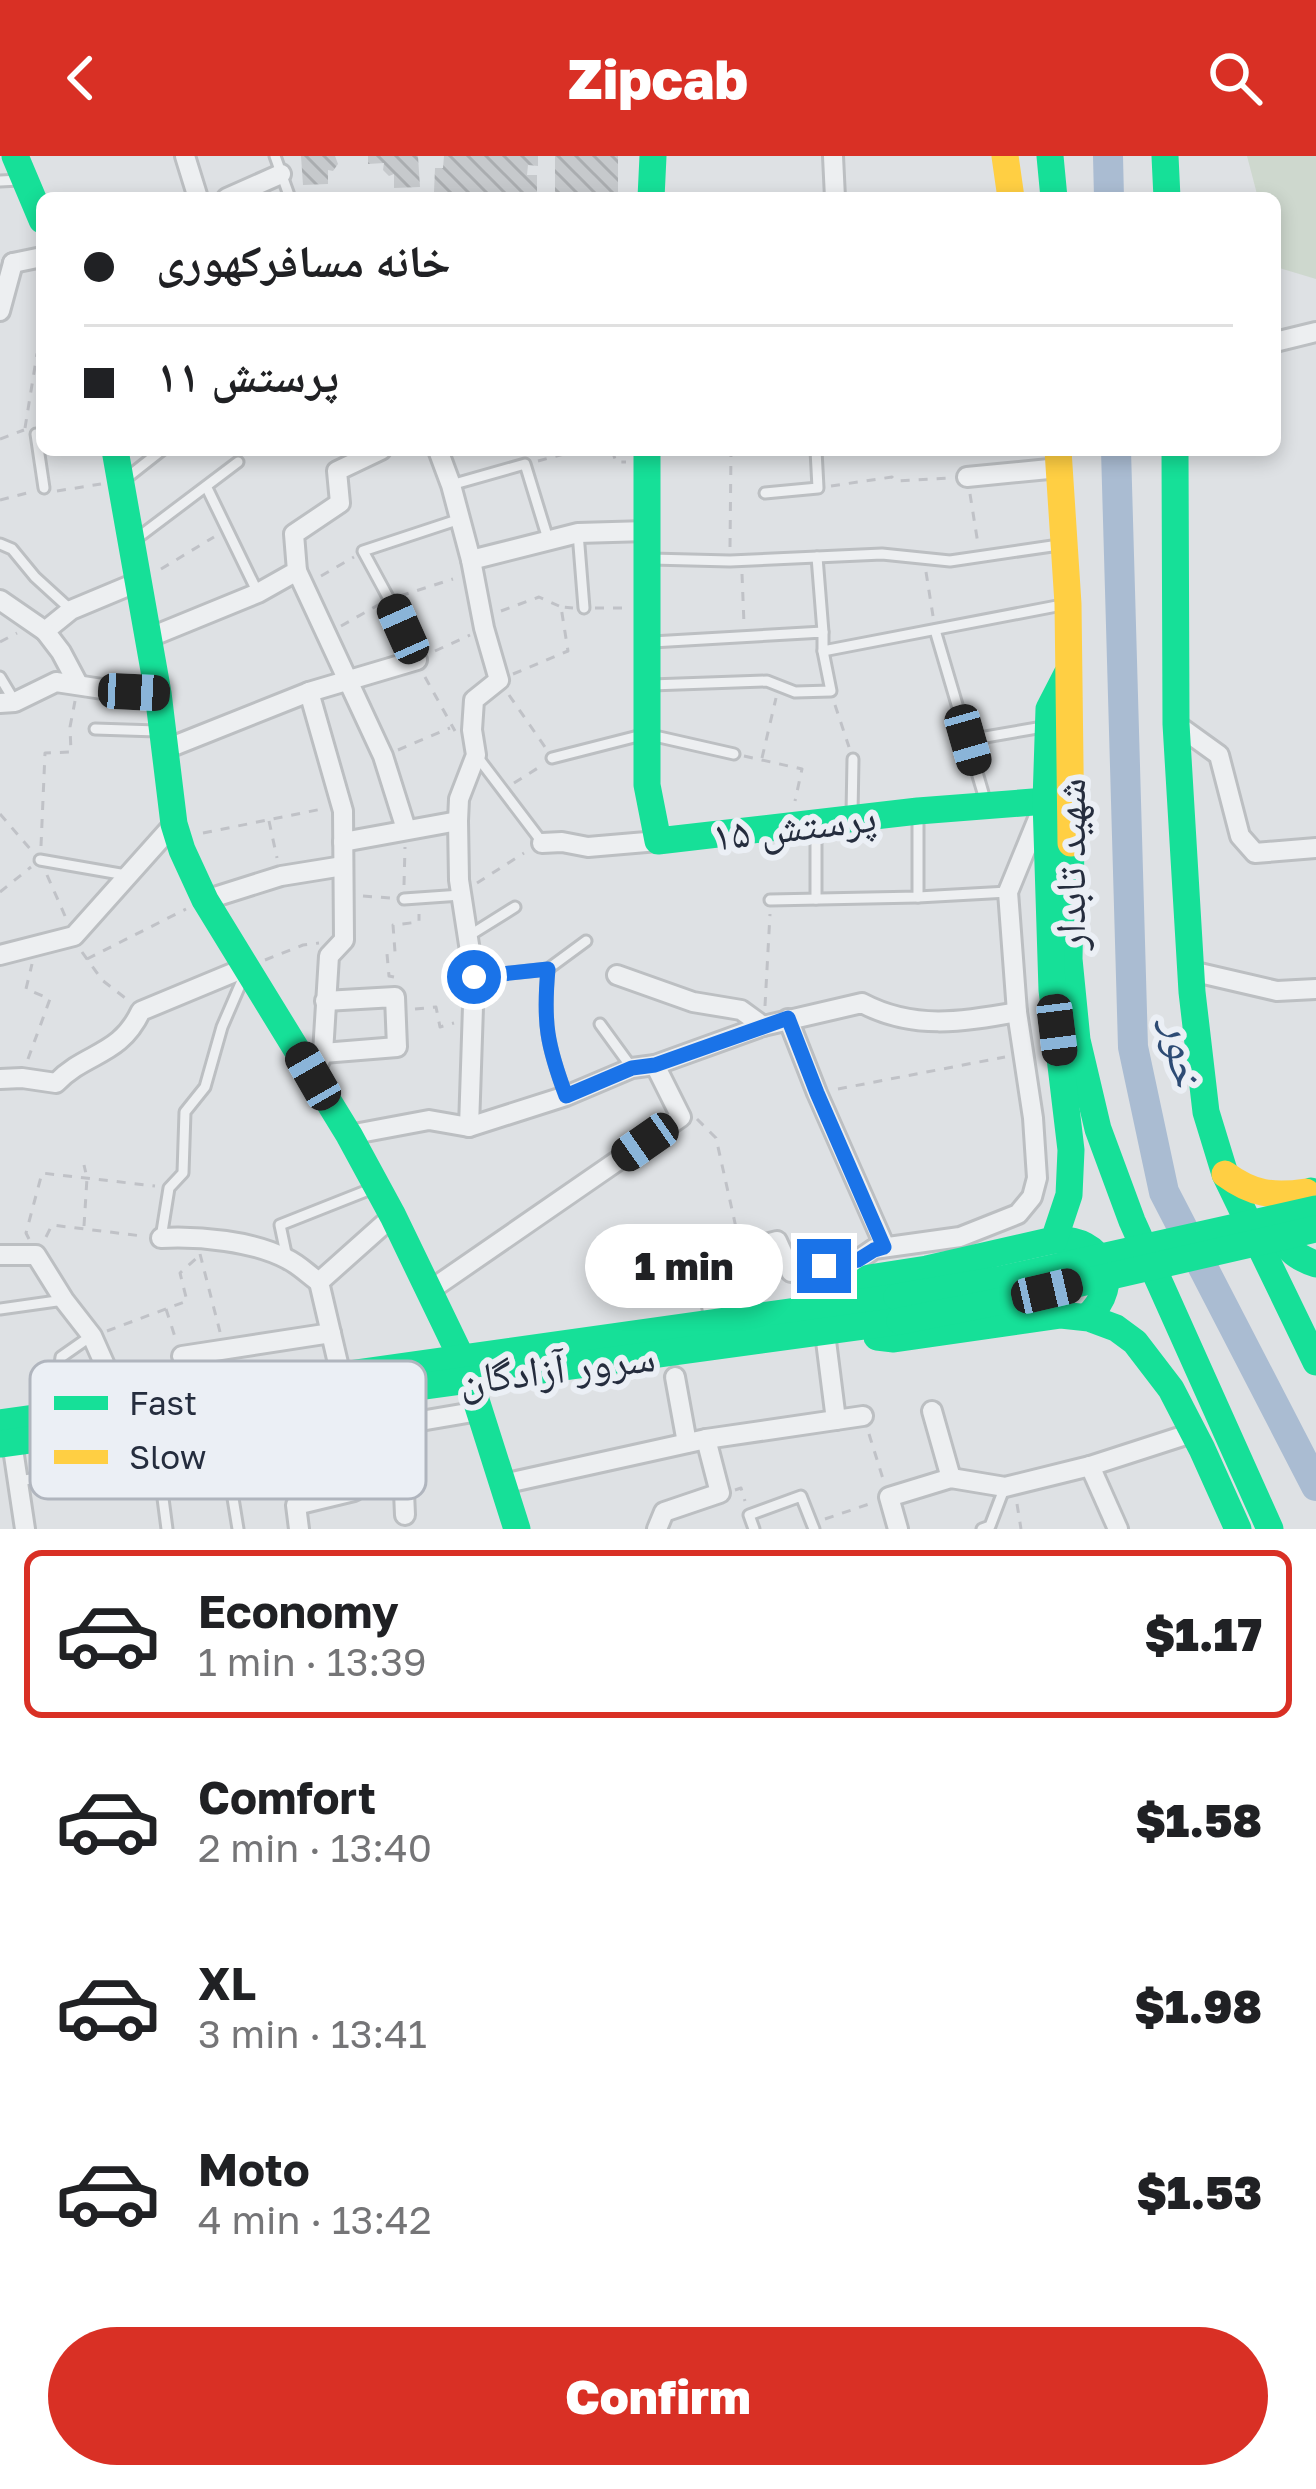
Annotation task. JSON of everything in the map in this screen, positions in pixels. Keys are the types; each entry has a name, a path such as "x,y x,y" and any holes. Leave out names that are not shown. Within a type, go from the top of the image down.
{"main road":[{"path":"651,192 653,156"},
{"path":"1005,156 1010,192"},
{"path":"1050,156 1053,192"},
{"path":"1166,156 1167,192"},
{"path":"14,172 36,210"},
{"path":"117,456 158,693 175,831 205,900 318,1065 349,1136 393,1216 466,1368 517,1529"},
{"path":"647,456 647,785 658,842"},
{"path":"1174,456 1176,724 1191,971 1206,1112 1225,1174 1316,1359"},
{"name":"شهید تابدار","path":"1059,459 1068,604 1070,958 1078,1040 1098,1129 1132,1221 1270,1529"},
{"path":"1054,1240 1069,1195 1071,1150 1052,990 1046,801 1049,709 1069,671"},
{"name":"پرستش ۱۵","path":"658,842 1046,801"},
{"path":"1225,1174 1245,1190 1267,1196 1314,1196"},
{"path":"1314,1196 1287,1210 1282,1229 1294,1256 1316,1264"},
{"path":"898,1309 1314,1196"},
{"path":"898,1309 1002,1301 1316,1229"},
{"path":"1087,1317 1101,1304 1106,1289 1104,1266 1094,1249 1076,1240 1054,1240 869,1278 826,1319 894,1339 1061,1315 1087,1317 1120,1330 1148,1355 1170,1387 1238,1529"},
{"name":"سرور آزادگان","path":"426,1374 898,1309"},
{"name":"سرور آزادگان","path":"426,1371 466,1368 715,1321 826,1319"}],"street":[{"path":"185,156 196,192"},
{"path":"833,156 835,192"},
{"path":"236,192 278,165"},
{"path":"0,310 6,261 36,258"},
{"path":"1281,341 1316,332"},
{"path":"368,456 337,471 340,503 294,535 300,579 383,756 406,829"},
{"path":"440,456 452,485 499,680 473,700 476,755 459,799 461,895 474,977 470,1127"},
{"path":"968,477 1059,459"},
{"path":"471,560 578,533 647,545"},
{"path":"148,638 300,579"},
{"path":"45,631 71,610 138,582"},
{"path":"0,600 45,631 78,684"},
{"path":"164,740 417,660"},
{"path":"5,707 56,682 158,693"},
{"path":"309,692 343,811 344,940 329,956 318,1065 397,1047 395,1004 326,1000"},
{"path":"1176,724 1219,755 1240,836 1255,853 1316,848"},
{"path":"715,1321 703,1261 777,1241 791,1272 858,1260 884,1247 960,1237 1018,1214 1032,1196 1037,1178 1034,1118 1017,1012 1008,892 1046,801"},
{"path":"343,842 458,821"},
{"path":"0,955 74,936 126,875 175,831"},
{"name":"پرستش ۱۵","path":"542,843 620,846 658,842"},
{"path":"205,900 280,876 343,866"},
{"path":"0,1079 56,1083 73,1066 93,1060 131,1033 141,1011 248,967"},
{"path":"1191,971 1277,991 1316,989"},
{"path":"617,975 693,1002 741,1010 764,1025"},
{"path":"349,1136 429,1120 470,1127 764,1025 862,1004 884,1015 955,1023 1017,1012"},
{"path":"788,1018 884,1247"},
{"path":"429,1291 681,1117 655,1065"},
{"path":"320,1282 393,1216"},
{"path":"161,1238 229,1241 286,1258 320,1282 338,1361"},
{"path":"0,1255 36,1255 92,1336 102,1361"},
{"path":"836,1420 826,1319 858,1260"},
{"path":"182,1356 331,1333"},
{"path":"657,1529 664,1512 720,1493 675,1377"},
{"path":"426,1419 479,1411"},
{"path":"932,1411 951,1478"},
{"path":"503,1484 696,1441 863,1416"},
{"path":"898,1529 889,1497 951,1478 1009,1486 1192,1433"},
{"path":"4,1436 18,1481 25,1529"},
{"path":"1090,1466 1118,1529"},
{"path":"299,1529 296,1505 321,1499"},
{"path":"404,1499 405,1515"}],"lane":[{"path":"38,456 44,488"},
{"path":"121,482 154,456"},
{"path":"766,493 818,488 816,456"},
{"path":"132,542 238,463"},
{"path":"452,485 525,464 548,539"},
{"path":"207,488 258,593"},
{"path":"417,660 363,551 460,518"},
{"path":"578,533 584,608"},
{"path":"0,544 12,549 71,610"},
{"path":"647,545 735,560 882,554 950,561 1064,544"},
{"path":"646,685 767,681 795,692 831,692 818,556"},
{"path":"824,650 1068,604"},
{"path":"935,630 987,806"},
{"path":"646,643 823,632"},
{"path":"0,676 5,707"},
{"path":"968,740 1048,726"},
{"path":"95,729 164,740"},
{"path":"553,758 646,734 734,754"},
{"path":"476,755 542,843"},
{"path":"851,819 853,759"},
{"path":"918,812 918,898"},
{"path":"803,824 816,899"},
{"path":"40,860 126,875"},
{"path":"770,900 1008,892"},
{"path":"404,899 461,895"},
{"path":"467,937 515,907"},
{"path":"474,977 548,969 586,941"},
{"path":"161,1238 169,1188 183,1173 185,1112 205,1087 222,1027 248,967"},
{"path":"548,969 544,1013 551,1055 566,1096"},
{"path":"600,1024 632,1068"},
{"path":"286,1258 280,1225 376,1187"},
{"path":"0,1309 64,1300"},
{"path":"60,1361 92,1336"},
{"path":"18,1481 30,1479"},
{"path":"982,1529 989,1526 1009,1486"},
{"path":"754,1529 749,1515 801,1496 813,1526"},
{"path":"163,1499 167,1529"},
{"path":"233,1499 238,1529"}],"path":[{"path":"0,439 34,432 36,380"},
{"path":"525,464 556,456"},
{"path":"731,456 735,560 745,637"},
{"path":"818,488 892,477 896,481 968,477 980,558"},
{"path":"0,500 44,488 56,491 121,482"},
{"path":"138,582 227,529"},
{"path":"300,579 363,551"},
{"path":"924,559 935,630"},
{"path":"476,755 452,727 417,660 539,597 561,607"},
{"path":"503,791 553,758 499,680 568,651"},
{"path":"0,892 40,860 45,753 70,752 78,684"},
{"path":"761,760 779,686"},
{"path":"831,692 853,759"},
{"path":"383,756 452,727"},
{"path":"734,754 802,770 803,824"},
{"path":"175,831 340,805"},
{"path":"0,814 40,860 86,959 102,980 141,1011"},
{"path":"268,819 280,876"},
{"path":"344,895 404,899 406,829"},
{"path":"461,895 542,843"},
{"path":"417,899 419,922 393,926 395,952 387,954 395,1004 436,1007 440,1027 474,1019"},
{"path":"86,959 205,900"},
{"path":"764,1025 770,900"},
{"path":"248,967 303,945 344,940"},
{"path":"22,1078 50,999 26,989 36,946"},
{"path":"817,1093 1025,1053"},
{"path":"681,1117 697,1119 716,1138 741,1251"},
{"path":"84,1165 84,1227"},
{"path":"36,1255 26,1233 42,1173 169,1188"},
{"path":"36,1255 52,1226 161,1238"},
{"path":"92,1336 187,1301 180,1273 200,1255 225,1350"},
{"path":"165,1308 182,1356"},
{"path":"813,1526 889,1497 863,1416"},
{"path":"1009,1486 1021,1529"},
{"path":"720,1493 741,1488 749,1515"}],"shaded area":[{"path":"1247,156 1316,156 1316,279 1281,268 1281,192 1256,192"}],"building":[{"path":"301,156 335,156 338,164 328,170 328,184 303,185"},
{"path":"368,156 418,156 420,187 394,188 394,174 383,170 384,163 368,164"},
{"path":"444,156 538,156 538,166 528,165 527,175 537,175 537,192 434,192 435,168 443,168"},
{"path":"555,156 618,156 618,192 555,192"}],"waterway":[{"name":"خور","path":"1108,156 1109,192"},
{"name":"خور","path":"1116,456 1133,1047 1164,1192 1316,1486"}],"traffic: fast":[{"path":"15,156 36,206"},
{"path":"651,192 653,156"},
{"path":"1050,156 1053,192"},
{"path":"1165,156 1167,192"},
{"path":"116,456 182,850 205,900 349,1135 462,1359"},
{"path":"647,456 647,785 658,841 1046,801"},
{"path":"1175,456 1176,724 1192,992 1206,1112 1225,1174 1316,1362"},
{"path":"832,1303 869,1278 1054,1240 1069,1195 1071,1150 1052,990 1046,801 1049,709 1067,674"},
{"path":"1071,843 1069,959 1077,1040 1098,1129 1132,1221 1270,1529"},
{"path":"1311,1191 1289,1210 1282,1230 1290,1250 1316,1264"},
{"path":"897,1297 1003,1279 1316,1209"},
{"path":"900,1321 1316,1229"},
{"path":"1054,1240 1085,1246 1103,1265 1104,1290 1087,1317"},
{"path":"426,1363 897,1297"},
{"path":"877,1337 894,1339 1061,1315 1116,1328 1135,1342 1171,1389 1238,1529"},
{"path":"426,1386 900,1321"},
{"path":"469,1378 517,1529"},
{"path":"0,1423 30,1419"},
{"path":"0,1444 30,1440"}],"traffic: slow":[{"path":"1005,156 1010,192"},
{"path":"1058,456 1068,604 1071,843"},
{"path":"1225,1174 1263,1192 1306,1192"}],"route":[{"path":"474,977 548,969 544,1013 551,1055 566,1096 632,1068 655,1065 788,1018 884,1247 858,1260 824,1266"}]}
